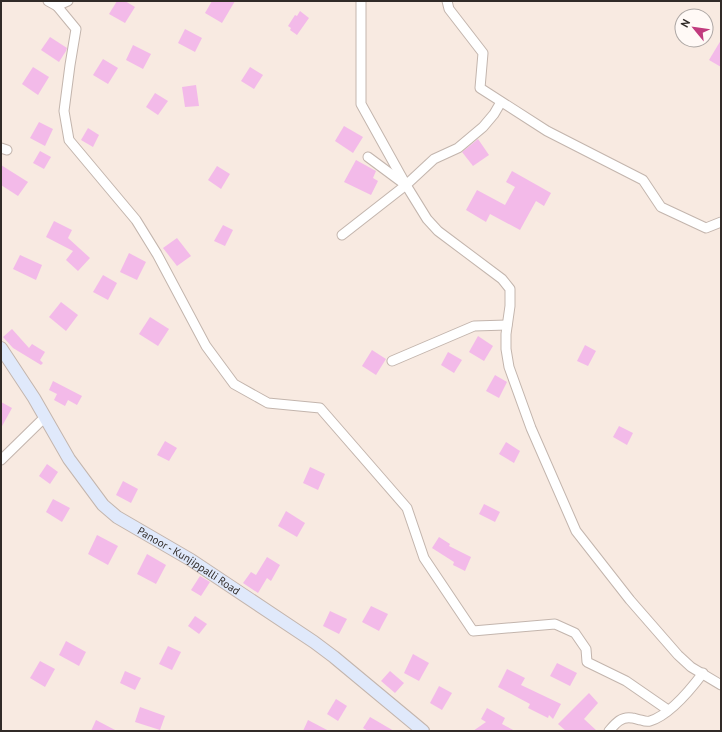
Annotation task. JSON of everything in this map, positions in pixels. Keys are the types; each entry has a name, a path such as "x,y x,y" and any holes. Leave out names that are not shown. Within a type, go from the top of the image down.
{"main road":[{"name":"Panoor - Kunjippalli Road","path":"1,348 34,398 69,459 103,505 117,517 191,560 314,642 423,731"}],"street":[{"path":"48,1 57,6 76,29 64,111 69,140 136,220 157,254 206,346 234,384 268,403 320,408 407,508 424,558 473,631 554,624 575,633 586,649 587,662 626,681 668,710"},
{"path":"57,6 68,1"},
{"path":"361,1 361,104 406,185 427,219 438,231 502,279 510,289 506,349 509,367 531,428 576,531 630,600 668,644 691,667 721,685"},
{"path":"447,1 449,9 483,53 480,88 547,131 643,180 661,207 706,228 721,222"},
{"path":"342,235 406,185 434,159 458,148 483,127 494,114 501,102"},
{"path":"368,157 406,185"},
{"path":"392,361 474,326 507,325"},
{"path":"1,460 45,417"},
{"path":"609,731 619,720 631,717 649,721 668,710 689,692 703,674"}],"building":[{"path":"117,1 125,1 135,7 125,23 109,14"},
{"path":"212,1 235,1 222,23 205,13"},
{"path":"300,11 309,18 297,35 290,30 291,28 288,26 295,15 297,16"},
{"path":"185,29 202,38 195,52 178,43"},
{"path":"50,37 67,48 59,62 41,50"},
{"path":"721,40 721,67 709,60"},
{"path":"133,45 151,54 143,69 126,60"},
{"path":"103,59 118,68 108,84 93,75"},
{"path":"33,67 49,77 38,95 22,84"},
{"path":"250,67 263,75 254,89 241,81"},
{"path":"196,85 199,106 185,107 182,87"},
{"path":"155,93 168,101 158,115 146,107"},
{"path":"39,122 53,129 45,146 30,138"},
{"path":"344,126 363,137 353,153 335,141"},
{"path":"88,128 99,135 93,147 81,140"},
{"path":"478,139 489,155 473,166 462,152"},
{"path":"40,151 51,157 44,169 33,163"},
{"path":"356,160 376,171 373,178 378,181 371,195 344,182"},
{"path":"1,165 28,182 18,196 1,185"},
{"path":"217,166 230,174 221,189 208,180"},
{"path":"512,171 551,193 544,206 536,201 520,230 490,214 486,222 466,210 477,190 505,205 515,187 506,182"},
{"path":"54,221 72,230 68,238 90,258 78,271 66,260 73,251 46,237"},
{"path":"223,225 233,230 225,246 214,241"},
{"path":"177,238 191,256 177,266 163,248"},
{"path":"129,253 146,262 137,280 120,272"},
{"path":"20,255 42,265 36,280 13,269"},
{"path":"103,275 117,283 108,300 93,292"},
{"path":"61,302 78,315 66,331 49,317"},
{"path":"150,317 169,329 158,346 139,334"},
{"path":"12,329 29,348 32,344 45,352 40,360 43,363 41,365 13,348 3,337"},
{"path":"478,336 493,346 484,361 469,352"},
{"path":"585,345 596,351 588,366 577,361"},
{"path":"372,350 386,359 376,375 362,366"},
{"path":"448,352 462,360 454,373 441,365"},
{"path":"495,375 507,382 499,398 486,391"},
{"path":"53,381 82,396 77,405 68,400 65,406 54,400 57,394 49,390"},
{"path":"1,402 12,408 1,428"},
{"path":"619,426 633,433 627,445 613,437"},
{"path":"165,441 177,448 169,461 157,455"},
{"path":"506,442 520,451 514,463 499,454"},
{"path":"47,464 58,472 50,484 39,476"},
{"path":"310,467 325,474 318,490 303,483"},
{"path":"123,481 138,489 131,503 116,495"},
{"path":"53,499 70,508 62,522 46,512"},
{"path":"484,504 500,512 495,522 479,514"},
{"path":"286,511 305,523 297,537 278,526"},
{"path":"97,535 118,546 108,565 88,554"},
{"path":"439,537 450,544 449,546 471,557 465,571 453,565 454,562 432,548"},
{"path":"147,554 166,565 156,584 137,574"},
{"path":"267,557 280,565 271,581 267,578 258,593 243,583 251,572 256,575"},
{"path":"200,576 210,582 201,596 191,590"},
{"path":"371,606 388,614 379,631 362,622"},
{"path":"330,611 347,619 339,634 323,626"},
{"path":"195,616 207,624 199,634 188,626"},
{"path":"66,641 86,652 79,666 59,655"},
{"path":"168,646 181,652 172,670 159,664"},
{"path":"413,654 429,663 419,681 404,673"},
{"path":"40,661 55,669 45,687 30,678"},
{"path":"557,663 577,673 570,686 550,676"},
{"path":"507,669 525,678 521,685 561,704 553,719 549,715 548,718 528,708 530,704 498,687"},
{"path":"125,671 141,678 135,690 120,683"},
{"path":"390,671 404,683 395,693 381,681"},
{"path":"439,686 452,693 442,710 430,703"},
{"path":"589,693 598,703 584,719 597,731 566,731 558,724"},
{"path":"336,699 347,706 338,721 327,714"},
{"path":"140,707 165,716 160,730 135,722"},
{"path":"487,708 505,718 502,724 515,731 473,731 486,722 481,719"},
{"path":"370,717 394,731 368,731 363,728"},
{"path":"96,720 117,731 91,731"},
{"path":"308,720 329,731 303,731"}]}
